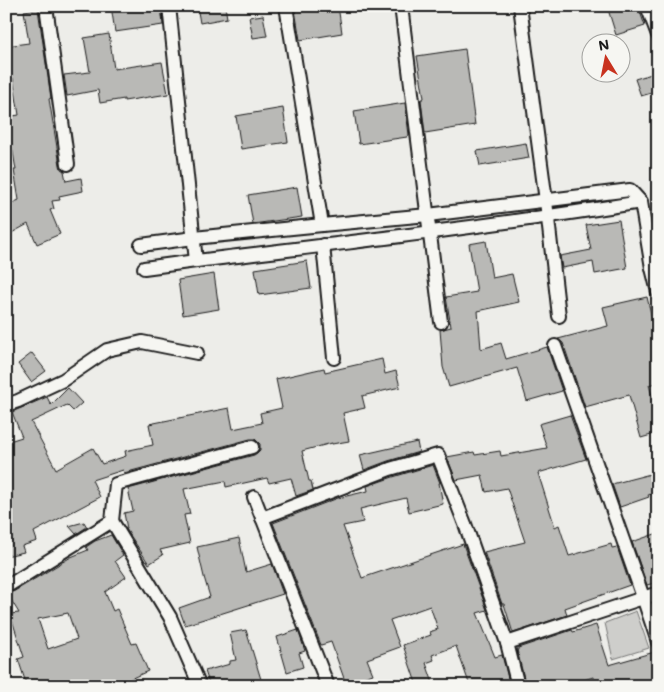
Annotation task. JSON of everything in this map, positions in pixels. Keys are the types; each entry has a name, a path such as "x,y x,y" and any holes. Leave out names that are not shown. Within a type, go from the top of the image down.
{"street":[{"path":"46,6 68,164"},
{"path":"169,6 196,261"},
{"path":"286,6 322,225"},
{"path":"401,6 441,322"},
{"path":"520,6 546,200 559,316"},
{"path":"649,7 658,35"},
{"path":"141,245 428,215 630,190 641,202 655,267 658,292"},
{"path":"144,268 429,232 641,202"},
{"path":"323,245 334,358"},
{"path":"6,405 63,380 107,350 142,342 196,353"},
{"path":"555,346 658,642"},
{"path":"200,686 170,617 112,521 116,484 252,447"},
{"path":"262,518 390,469 438,455 465,524 507,643 518,686"},
{"path":"254,497 328,686"},
{"path":"6,587 112,521"},
{"path":"507,643 658,593"}],"shaded area":[{"path":"636,611 649,648 613,659 605,623"}],"building":[{"path":"111,6 161,6 163,25 115,32"},
{"path":"197,6 225,6 227,18 200,23"},
{"path":"317,6 338,6 342,33 300,40 295,10"},
{"path":"607,6 638,6 645,26 626,32 615,32"},
{"path":"38,9 51,98 49,99 60,165 64,171 66,181 81,178 83,191 59,196 60,200 52,201 54,209 50,210 60,234 37,244 28,224 6,236 6,206 19,200 7,117 19,115 13,78 6,79 6,46 29,43 24,11"},
{"path":"263,15 267,36 253,38 249,17"},
{"path":"109,34 114,69 162,62 168,94 100,103 98,90 67,96 64,75 90,72 84,38"},
{"path":"465,49 475,125 425,133 421,100 424,98 417,56"},
{"path":"658,72 658,91 641,96 635,79"},
{"path":"405,103 409,135 407,137 359,144 354,111"},
{"path":"283,108 288,142 241,149 236,116"},
{"path":"526,143 529,158 480,166 477,151"},
{"path":"297,187 302,217 253,224 248,195"},
{"path":"619,220 627,268 595,274 593,262 562,268 560,256 591,250 586,225"},
{"path":"486,241 492,278 512,274 519,302 478,311 481,349 501,343 506,359 547,347 562,391 527,401 517,368 449,387 443,367 440,330 451,327 446,297 477,292 469,244"},
{"path":"307,261 311,288 259,295 255,269"},
{"path":"214,274 219,309 183,315 178,280"},
{"path":"647,297 654,327 652,328 658,346 658,382 649,385 658,416 658,433 641,438 629,395 585,407 563,343 558,339 608,326 603,307"},
{"path":"32,353 46,371 31,382 18,364"},
{"path":"382,359 385,374 396,371 400,387 362,396 365,408 343,413 349,441 332,443 302,451 313,490 296,496 291,478 269,483 267,478 226,487 225,481 184,489 190,514 184,515 190,543 160,550 163,555 149,564 126,529 124,513 133,511 128,489 254,455 260,450 260,444 255,439 250,439 124,473 123,470 92,480 100,497 34,532 37,541 22,546 24,552 6,556 6,442 22,437 12,412 47,397 51,405 68,388 82,403 73,411 67,405 31,422 56,469 93,448 102,464 126,456 125,451 153,445 149,424 229,408 233,429 262,423 260,413 282,408 276,379 324,368 325,372"},
{"path":"570,415 586,459 538,473 555,527 559,525 569,556 611,544 612,548 617,547 630,585 565,608 567,615 513,633 484,552 525,542 507,488 486,492 482,475 456,480 447,457 474,452 475,455 500,451 501,456 547,448 539,424"},
{"path":"417,442 419,452 364,470 360,455"},
{"path":"433,465 440,483 443,504 409,512 406,498 360,509 363,522 343,526 362,578 463,544 487,610 477,613 495,657 502,655 510,686 470,686 456,646 432,655 434,660 426,663 434,686 417,686 403,645 431,635 430,632 438,629 430,606 390,620 400,647 367,659 373,674 346,684 331,642 321,645 273,523 338,498 368,491 367,486"},
{"path":"658,472 658,493 648,495 649,497 620,507 612,484"},
{"path":"84,522 87,527 76,534 69,526"},
{"path":"658,533 658,582 647,585 632,542"},
{"path":"111,535 123,555 115,561 126,577 105,592 113,611 117,609 132,644 136,643 148,671 130,679 133,686 115,686 113,682 102,686 27,686 18,659 24,657 10,614 19,613 8,595 71,557 88,550 86,547 95,541","holes":["68,613 77,639 48,649 38,619"]},
{"path":"239,538 246,572 272,564 283,594 185,625 179,608 210,597 197,547"},
{"path":"596,625 609,665 658,651 658,686 595,686 593,677 566,686 526,686 518,648 572,630 573,632"},
{"path":"246,630 263,686 210,686 205,671 230,664 230,661 236,660 230,633"},
{"path":"298,630 305,651 299,653 303,667 287,672 277,637"}]}
